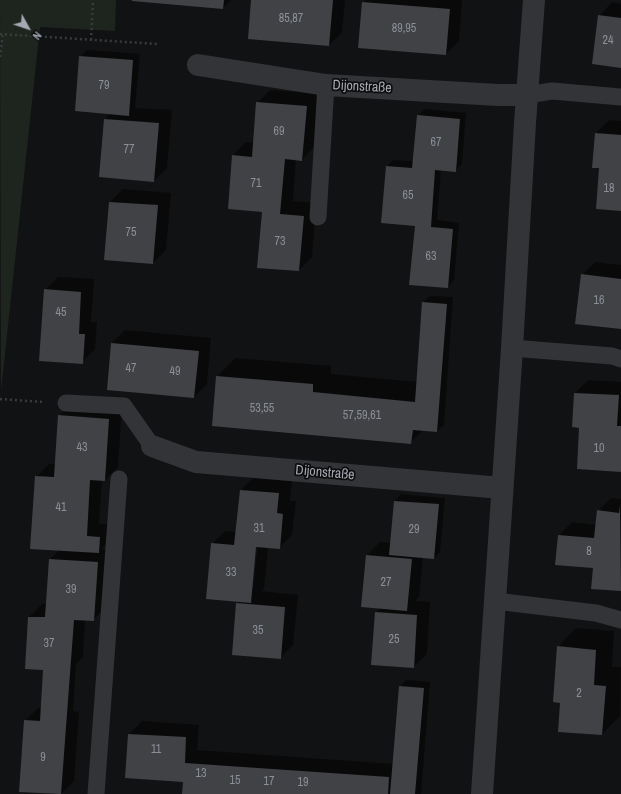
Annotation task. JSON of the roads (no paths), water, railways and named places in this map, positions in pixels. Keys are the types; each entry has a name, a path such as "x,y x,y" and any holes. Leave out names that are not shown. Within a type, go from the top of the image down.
{"street":[{"path":"482,794 534,0"},
{"name":"Dijonstraße","path":"198,65 326,85 498,95 527,95"},
{"name":"Dijonstraße","path":"152,446 196,462 502,488"}],"lane":[{"path":"318,216 326,85"},
{"name":"Dijonstraße","path":"527,95 552,92 621,97"},
{"path":"512,348 612,356 621,359"},
{"path":"66,403 124,406 152,446"},
{"path":"97,793 119,479"},
{"path":"495,600 596,613 621,620"}]}
